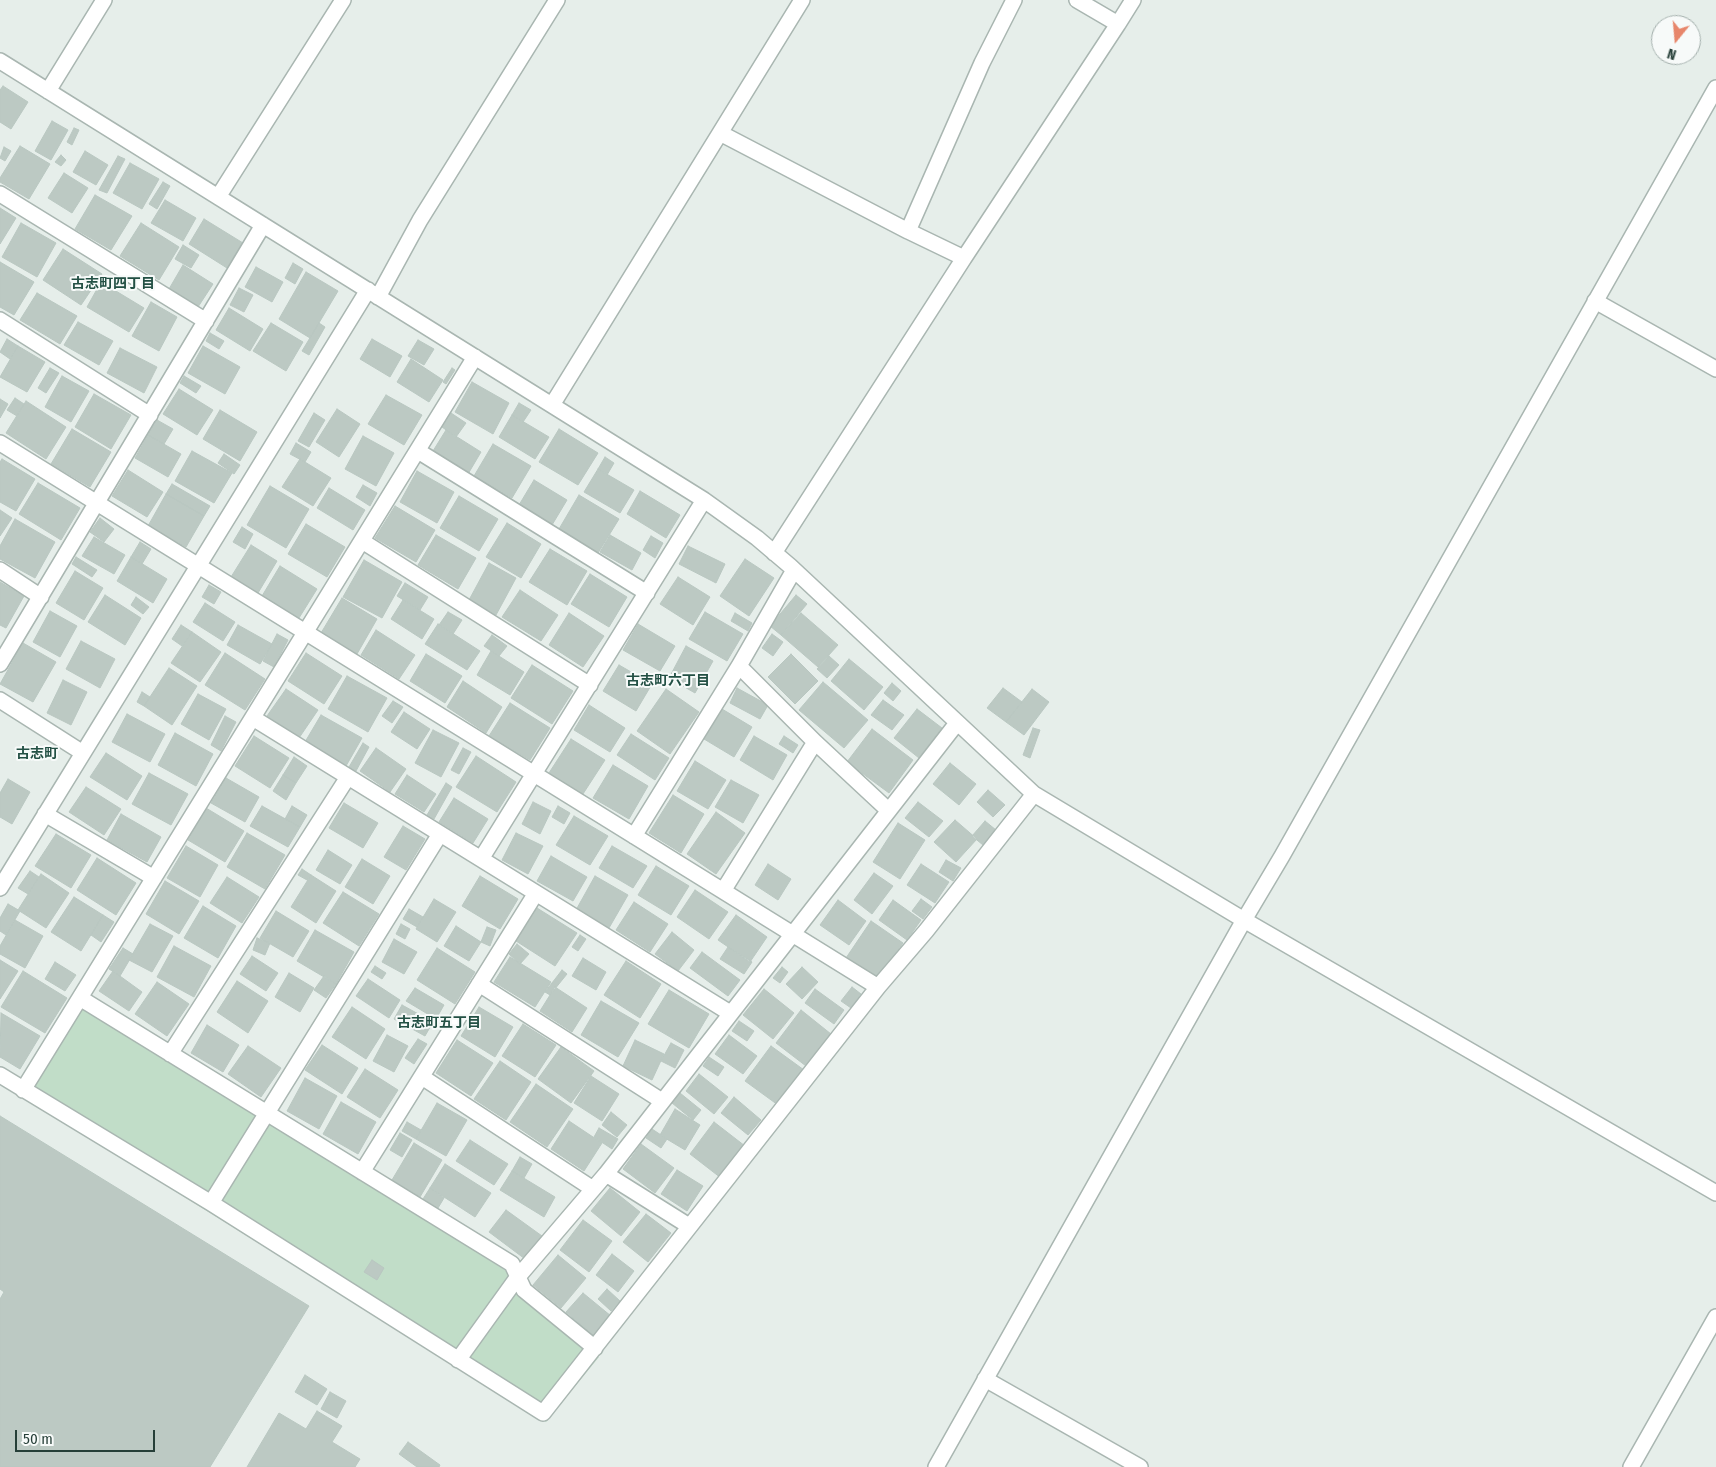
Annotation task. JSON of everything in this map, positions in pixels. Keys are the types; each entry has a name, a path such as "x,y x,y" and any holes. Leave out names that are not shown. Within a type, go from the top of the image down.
{"street":[{"path":"48,91 104,0"},
{"path":"218,197 343,0"},
{"path":"0,888 198,566 420,220 557,0"},
{"path":"552,405 802,0"},
{"path":"908,231 978,72 1014,0"},
{"path":"1077,0 1118,24"},
{"path":"774,553 1133,0"},
{"path":"0,61 704,500 794,570 1034,794 1244,920 1716,1193"},
{"path":"936,1467 1716,88"},
{"path":"720,133 908,231 964,258"},
{"path":"0,194 206,321"},
{"path":"0,664 263,225"},
{"path":"1595,301 1716,369"},
{"path":"0,320 150,414"},
{"path":"23,1090 475,357"},
{"path":"0,443 878,987"},
{"path":"418,451 647,593"},
{"path":"481,860 704,500"},
{"path":"362,542 590,685"},
{"path":"0,570 41,596"},
{"path":"634,836 794,570"},
{"path":"738,666 815,742 888,810"},
{"path":"0,700 83,753"},
{"path":"252,718 730,1013"},
{"path":"458,1360 517,1278 606,1174 791,933 957,723"},
{"path":"723,891 815,742"},
{"path":"170,1054 348,777"},
{"path":"0,1075 211,1203 543,1413 878,987 926,931 1034,794"},
{"path":"45,814 154,878"},
{"path":"211,1203 440,834"},
{"path":"362,1172 536,893"},
{"path":"479,984 662,1101"},
{"path":"80,998 512,1264 524,1290 596,1348"},
{"path":"422,1076 593,1189"},
{"path":"606,1174 689,1226"},
{"path":"1631,1467 1716,1317"},
{"path":"985,1379 1140,1467"}],"green space":[{"path":"80,1003 184,1064 508,1272 519,1293 599,1357 546,1422 22,1096"}],"building":[{"path":"3,86 28,102 11,129 0,122 0,90"},
{"path":"52,121 68,130 51,160 35,151"},
{"path":"74,128 79,130 72,145 67,142"},
{"path":"20,146 50,164 29,199 0,182 0,178"},
{"path":"4,147 11,151 5,161 0,158"},
{"path":"85,151 108,165 96,185 73,172"},
{"path":"61,155 66,160 61,166 55,162"},
{"path":"118,156 125,159 107,193 99,190"},
{"path":"130,163 159,179 142,209 113,193"},
{"path":"64,173 88,188 72,213 48,198"},
{"path":"163,182 170,186 157,209 149,204"},
{"path":"95,195 132,216 111,250 75,229"},
{"path":"165,200 196,218 183,241 151,223"},
{"path":"0,208 16,218 0,244"},
{"path":"204,219 243,243 227,268 189,244"},
{"path":"21,223 56,243 37,277 2,257"},
{"path":"141,223 179,247 159,280 120,256"},
{"path":"183,245 199,255 191,268 175,259"},
{"path":"63,249 102,274 81,305 43,280"},
{"path":"0,262 34,282 14,315 0,307"},
{"path":"293,263 303,269 295,284 285,278"},
{"path":"183,265 213,284 198,307 169,289"},
{"path":"256,267 283,282 272,302 245,287"},
{"path":"306,272 338,291 310,338 279,319"},
{"path":"101,282 144,308 129,332 87,307"},
{"path":"239,288 253,295 244,312 230,305"},
{"path":"37,293 77,316 60,344 20,320"},
{"path":"151,302 177,317 159,351 132,336"},
{"path":"229,308 263,329 250,351 216,330"},
{"path":"78,322 113,341 99,365 64,345"},
{"path":"271,323 303,342 286,371 253,351"},
{"path":"319,323 325,327 309,355 302,351"},
{"path":"210,333 224,341 219,349 206,341"},
{"path":"7,339 18,346 10,359 0,352"},
{"path":"372,339 402,356 390,377 360,359"},
{"path":"418,340 434,349 424,365 408,356"},
{"path":"18,346 45,362 27,392 0,377"},
{"path":"203,346 240,367 225,394 188,373"},
{"path":"120,348 157,367 144,393 107,373"},
{"path":"411,359 443,380 429,402 397,382"},
{"path":"50,368 59,373 46,393 38,388"},
{"path":"452,368 455,370 446,384 443,382"},
{"path":"62,376 89,391 71,422 45,407"},
{"path":"184,376 201,386 196,393 180,383"},
{"path":"472,382 509,403 493,434 455,412"},
{"path":"179,389 213,410 197,435 163,414"},
{"path":"94,394 131,415 111,449 75,427"},
{"path":"386,395 422,415 404,445 368,424"},
{"path":"15,398 24,404 17,416 7,410"},
{"path":"0,399 8,404 0,418"},
{"path":"26,401 66,427 46,459 6,433"},
{"path":"519,403 531,410 523,422 512,415"},
{"path":"337,409 360,424 339,457 316,442"},
{"path":"220,410 257,432 240,461 203,439"},
{"path":"314,413 325,420 309,447 298,441"},
{"path":"451,413 466,423 456,437 442,427"},
{"path":"512,415 549,437 535,459 499,437"},
{"path":"157,420 173,429 164,444 148,435"},
{"path":"72,429 111,452 90,487 51,464"},
{"path":"559,429 598,453 578,485 539,462"},
{"path":"446,430 481,452 468,474 433,451"},
{"path":"148,435 181,454 168,477 135,458"},
{"path":"363,436 394,453 376,486 345,469"},
{"path":"296,443 311,452 305,462 290,454"},
{"path":"493,444 531,466 512,498 474,476"},
{"path":"192,451 232,473 214,503 175,481"},
{"path":"224,454 240,465 234,474 218,463"},
{"path":"605,457 614,463 607,475 598,469"},
{"path":"2,459 35,479 16,511 0,502 0,462"},
{"path":"300,459 331,478 313,506 282,487"},
{"path":"598,469 634,490 620,513 584,492"},
{"path":"128,470 163,492 147,517 112,496"},
{"path":"417,471 454,492 437,523 400,502"},
{"path":"534,480 567,500 552,525 519,505"},
{"path":"38,483 80,508 61,540 19,514"},
{"path":"172,484 210,506 204,516 166,494"},
{"path":"363,485 377,493 370,506 356,497"},
{"path":"270,486 309,509 286,548 247,525"},
{"path":"329,488 365,510 353,530 317,508"},
{"path":"640,491 680,515 666,538 627,514"},
{"path":"166,494 204,516 186,547 148,526"},
{"path":"579,495 619,519 598,553 559,529"},
{"path":"459,496 498,519 479,551 440,528"},
{"path":"395,506 435,530 416,562 375,538"},
{"path":"0,510 12,518 0,536"},
{"path":"100,518 114,529 104,542 90,532"},
{"path":"15,519 55,542 35,578 0,559 0,546"},
{"path":"507,523 541,544 521,578 486,557"},
{"path":"306,524 345,547 327,577 288,554"},
{"path":"242,527 253,534 245,549 233,542"},
{"path":"436,535 476,558 458,589 418,565"},
{"path":"610,535 641,553 632,570 600,552"},
{"path":"651,536 663,543 655,558 643,550"},
{"path":"94,537 125,555 114,574 82,556"},
{"path":"140,542 151,549 142,564 131,557"},
{"path":"251,545 277,561 258,593 231,577"},
{"path":"688,546 725,564 716,583 679,564"},
{"path":"550,549 587,571 567,605 529,582"},
{"path":"76,557 97,570 92,577 72,564"},
{"path":"131,557 167,579 153,603 117,581"},
{"path":"745,559 774,578 749,616 720,596"},
{"path":"364,560 402,582 382,618 343,597"},
{"path":"489,563 516,578 496,615 469,600"},
{"path":"280,566 317,589 299,618 262,596"},
{"path":"75,571 103,588 84,620 56,603"},
{"path":"590,574 627,597 609,627 571,604"},
{"path":"678,577 710,597 693,625 660,604"},
{"path":"0,582 24,596 6,628 0,625"},
{"path":"405,583 428,597 420,610 397,596"},
{"path":"209,585 221,592 214,604 202,597"},
{"path":"520,590 558,615 541,641 502,617"},
{"path":"105,595 141,618 125,645 88,622"},
{"path":"796,595 807,604 781,635 770,626"},
{"path":"136,597 149,607 143,614 131,605"},
{"path":"342,598 377,619 357,654 321,633"},
{"path":"403,600 434,619 422,639 391,619"},
{"path":"205,603 235,622 223,641 193,622"},
{"path":"50,611 77,626 60,657 33,642"},
{"path":"448,612 462,620 453,634 439,625"},
{"path":"705,612 743,634 727,661 689,639"},
{"path":"569,613 604,636 583,667 549,645"},
{"path":"735,613 752,623 748,631 731,621"},
{"path":"801,613 838,645 818,667 781,635"},
{"path":"438,624 480,651 467,670 425,644"},
{"path":"638,624 675,646 660,671 623,650"},
{"path":"181,625 192,632 182,646 172,639"},
{"path":"238,625 272,644 260,664 227,645"},
{"path":"376,630 415,655 399,679 361,655"},
{"path":"192,632 221,652 200,682 171,663"},
{"path":"277,634 288,640 274,667 263,661"},
{"path":"772,634 783,642 773,656 762,648"},
{"path":"492,635 507,646 499,656 484,646"},
{"path":"81,641 115,659 100,688 66,669"},
{"path":"23,643 56,662 33,702 0,684"},
{"path":"686,646 713,661 695,693 669,678"},
{"path":"491,651 524,672 510,695 477,675"},
{"path":"225,653 265,679 245,710 205,685"},
{"path":"306,653 342,676 324,704 288,681"},
{"path":"426,654 462,676 445,703 410,681"},
{"path":"791,654 818,681 795,704 768,677"},
{"path":"829,656 839,665 827,678 817,669"},
{"path":"849,659 883,687 864,710 831,681"},
{"path":"532,665 573,691 552,724 511,698"},
{"path":"619,665 652,684 636,711 603,691"},
{"path":"169,668 197,686 172,725 144,706"},
{"path":"347,676 387,698 368,732 328,709"},
{"path":"63,680 87,692 71,725 47,713"},
{"path":"463,681 502,707 486,733 447,707"},
{"path":"823,682 868,720 844,748 799,710"},
{"path":"892,683 901,691 893,701 884,693"},
{"path":"737,688 768,705 760,719 730,703"},
{"path":"1003,688 1022,702 1006,722 987,708"},
{"path":"286,689 318,710 299,738 267,716"},
{"path":"666,689 699,712 670,754 637,731"},
{"path":"1032,689 1049,702 1024,735 1006,722"},
{"path":"142,692 150,697 144,706 137,702"},
{"path":"198,694 226,709 209,740 181,724"},
{"path":"883,700 904,715 892,730 871,715"},
{"path":"393,701 403,707 392,723 382,716"},
{"path":"510,703 550,728 530,760 489,736"},
{"path":"589,705 625,728 610,752 574,730"},
{"path":"722,709 752,727 734,757 704,739"},
{"path":"917,709 942,728 919,758 894,738"},
{"path":"404,712 430,729 417,749 391,732"},
{"path":"127,714 165,734 150,762 112,742"},
{"path":"321,715 362,738 346,766 305,742"},
{"path":"225,716 236,722 221,751 211,745"},
{"path":"1033,728 1040,730 1030,758 1023,755"},
{"path":"872,729 913,760 889,793 847,762"},
{"path":"433,730 459,743 441,777 415,763"},
{"path":"175,733 213,754 196,786 158,765"},
{"path":"631,734 669,758 655,780 617,755"},
{"path":"254,736 289,758 270,788 235,766"},
{"path":"754,736 787,755 773,780 740,760"},
{"path":"784,736 798,745 793,753 779,744"},
{"path":"571,739 605,760 581,797 547,776"},
{"path":"363,743 369,747 356,771 349,767"},
{"path":"376,748 406,769 390,792 360,771"},
{"path":"463,748 471,752 459,774 451,770"},
{"path":"106,753 142,776 127,800 90,777"},
{"path":"476,756 516,782 497,812 456,787"},
{"path":"294,757 307,766 296,783 283,775"},
{"path":"695,761 726,780 708,809 677,791"},
{"path":"950,763 976,784 959,805 933,784"},
{"path":"613,765 648,786 629,819 593,798"},
{"path":"149,773 188,794 171,825 132,804"},
{"path":"283,775 296,783 286,800 273,791"},
{"path":"407,775 436,794 424,812 395,794"},
{"path":"226,778 259,797 245,822 211,803"},
{"path":"8,779 30,792 12,824 0,817 0,793"},
{"path":"731,780 759,795 743,823 715,807"},
{"path":"446,783 452,787 434,819 427,815"},
{"path":"86,787 121,809 104,835 69,812"},
{"path":"988,790 1005,805 993,817 977,802"},
{"path":"673,795 704,814 681,853 649,833"},
{"path":"454,798 488,819 473,843 439,822"},
{"path":"533,802 551,811 540,834 522,824"},
{"path":"918,802 943,821 929,837 905,818"},
{"path":"344,803 378,823 363,848 329,828"},
{"path":"262,806 300,827 288,847 250,826"},
{"path":"292,806 307,815 300,827 285,819"},
{"path":"558,806 570,813 564,824 552,817"},
{"path":"206,808 244,831 225,862 188,840"},
{"path":"716,812 745,833 716,874 687,854"},
{"path":"121,814 161,837 147,862 107,840"},
{"path":"574,816 608,836 590,865 556,845"},
{"path":"955,820 977,839 956,862 934,842"},
{"path":"985,821 996,830 983,845 972,836"},
{"path":"898,823 925,840 900,879 873,862"},
{"path":"403,826 425,839 406,870 384,857"},
{"path":"247,833 285,855 265,889 227,867"},
{"path":"516,833 543,846 528,874 502,860"},
{"path":"56,834 91,855 71,888 35,866"},
{"path":"186,846 218,865 200,897 167,878"},
{"path":"612,846 647,866 633,888 599,868"},
{"path":"328,850 352,865 340,884 316,870"},
{"path":"551,856 587,877 573,901 537,881"},
{"path":"97,858 136,883 116,915 77,890"},
{"path":"362,859 390,876 373,904 345,887"},
{"path":"946,860 961,868 953,881 939,872"},
{"path":"768,864 791,879 778,900 755,885"},
{"path":"921,864 949,882 935,903 907,885"},
{"path":"656,866 689,886 671,915 638,895"},
{"path":"302,869 311,875 307,880 298,875"},
{"path":"30,871 39,877 28,894 18,888"},
{"path":"874,873 893,886 872,914 854,900"},
{"path":"41,874 69,893 46,928 18,910"},
{"path":"311,875 336,891 316,923 291,907"},
{"path":"480,876 518,899 500,929 462,906"},
{"path":"595,876 628,895 609,928 576,910"},
{"path":"227,877 259,897 242,923 210,903"},
{"path":"165,881 199,901 179,934 146,914"},
{"path":"695,890 728,912 709,939 677,917"},
{"path":"343,892 379,914 359,946 323,923"},
{"path":"74,897 103,915 81,951 51,932"},
{"path":"434,899 456,912 437,942 416,929"},
{"path":"921,899 932,907 923,919 912,911"},
{"path":"838,900 866,921 849,945 820,925"},
{"path":"893,900 921,920 907,940 879,920"},
{"path":"634,902 668,924 650,952 616,930"},
{"path":"8,904 20,911 6,935 0,931 0,918"},
{"path":"203,906 236,926 218,958 184,938"},
{"path":"537,908 577,933 555,966 516,941"},
{"path":"409,909 423,917 417,927 403,919"},
{"path":"276,911 309,931 293,957 260,938"},
{"path":"103,915 114,922 101,942 91,935"},
{"path":"736,915 767,937 750,962 718,940"},
{"path":"15,920 43,936 25,968 0,954 0,946"},
{"path":"871,921 903,943 877,980 846,958"},
{"path":"150,924 173,936 152,972 129,960"},
{"path":"401,924 410,929 405,939 396,934"},
{"path":"456,926 481,942 469,961 444,946"},
{"path":"487,927 496,930 490,946 481,942"},
{"path":"315,930 354,952 336,984 297,961"},
{"path":"672,932 694,950 678,971 655,954"},
{"path":"580,935 586,939 578,951 572,947"},
{"path":"257,938 270,943 265,955 253,950"},
{"path":"394,939 417,952 404,974 382,962"},
{"path":"517,944 529,954 520,964 509,954"},
{"path":"174,946 211,966 194,997 157,977"},
{"path":"728,947 752,962 744,974 720,959"},
{"path":"123,948 133,954 120,976 109,969"},
{"path":"437,948 475,972 455,1004 417,980"},
{"path":"702,952 740,980 728,996 690,968"},
{"path":"252,956 278,973 266,991 240,974"},
{"path":"510,957 551,982 535,1007 494,982"},
{"path":"583,958 606,972 596,990 572,976"},
{"path":"0,960 18,971 0,999"},
{"path":"626,961 661,984 640,1018 604,995"},
{"path":"55,962 76,975 65,991 45,979"},
{"path":"375,966 386,973 382,979 371,972"},
{"path":"782,967 788,972 780,983 773,978"},
{"path":"802,967 818,982 802,999 786,984"},
{"path":"562,970 567,974 550,995 545,992"},
{"path":"23,971 67,998 45,1033 1,1007"},
{"path":"113,971 142,992 129,1011 99,991"},
{"path":"289,973 314,988 300,1012 275,997"},
{"path":"324,976 336,984 326,998 314,990"},
{"path":"368,979 400,1000 389,1018 356,996"},
{"path":"237,981 268,1001 248,1033 217,1012"},
{"path":"157,982 189,1004 167,1036 135,1014"},
{"path":"555,987 587,1008 572,1032 540,1011"},
{"path":"852,987 861,994 851,1008 841,1001"},
{"path":"415,988 444,1005 436,1019 406,1001"},
{"path":"764,989 794,1013 773,1039 743,1015"},
{"path":"815,989 844,1010 834,1024 805,1003"},
{"path":"669,990 709,1014 689,1048 648,1024"},
{"path":"601,1001 639,1023 618,1057 581,1035"},
{"path":"402,1005 433,1022 425,1036 394,1019"},
{"path":"352,1007 385,1029 366,1059 332,1037"},
{"path":"479,1007 513,1027 495,1057 461,1036"},
{"path":"801,1010 831,1034 806,1066 776,1043"},
{"path":"1,1013 40,1036 20,1069 0,1057"},
{"path":"739,1021 754,1031 747,1041 732,1031"},
{"path":"523,1024 556,1045 535,1077 502,1056"},
{"path":"207,1025 239,1045 223,1072 191,1053"},
{"path":"387,1035 408,1046 394,1072 373,1061"},
{"path":"729,1035 757,1056 743,1074 715,1054"},
{"path":"418,1039 427,1044 414,1064 405,1058"},
{"path":"457,1040 493,1063 471,1096 436,1073"},
{"path":"635,1040 664,1054 652,1080 623,1066"},
{"path":"671,1043 684,1050 675,1068 661,1061"},
{"path":"322,1045 358,1068 342,1094 305,1070"},
{"path":"248,1046 281,1068 261,1097 228,1074"},
{"path":"771,1046 804,1070 778,1105 745,1081"},
{"path":"561,1047 594,1071 571,1103 538,1079"},
{"path":"709,1057 724,1067 718,1076 703,1066"},
{"path":"500,1061 531,1082 506,1120 474,1099"},
{"path":"365,1069 398,1090 380,1118 347,1097"},
{"path":"699,1074 728,1097 714,1114 686,1091"},
{"path":"591,1076 619,1094 602,1121 574,1103"},
{"path":"305,1078 337,1096 319,1129 287,1111"},
{"path":"536,1084 573,1109 547,1147 510,1122"},
{"path":"680,1093 701,1110 693,1120 672,1103"},
{"path":"734,1097 761,1120 748,1135 721,1113"},
{"path":"341,1102 376,1122 358,1154 323,1134"},
{"path":"437,1103 467,1120 446,1156 416,1139"},
{"path":"675,1109 700,1125 685,1150 660,1135"},
{"path":"611,1112 627,1125 617,1137 602,1125"},
{"path":"0,1116 309,1306 210,1467 0,1467 0,1299 4,1292 0,1289"},
{"path":"569,1121 602,1143 584,1171 551,1149"},
{"path":"407,1122 421,1130 416,1139 402,1131"},
{"path":"714,1122 745,1146 721,1178 690,1154"},
{"path":"599,1128 618,1139 612,1149 594,1137"},
{"path":"652,1129 667,1139 661,1148 646,1138"},
{"path":"400,1133 412,1140 402,1157 390,1150"},
{"path":"470,1140 508,1164 494,1185 456,1161"},
{"path":"414,1143 442,1160 420,1197 392,1180"},
{"path":"641,1144 674,1168 655,1193 623,1169"},
{"path":"520,1157 532,1164 524,1178 512,1171"},
{"path":"445,1164 491,1193 475,1217 430,1188"},
{"path":"677,1170 703,1186 687,1211 661,1194"},
{"path":"512,1171 555,1197 544,1217 500,1190"},
{"path":"430,1188 444,1198 438,1208 423,1199"},
{"path":"610,1188 640,1212 621,1236 591,1211"},
{"path":"506,1210 542,1236 525,1259 489,1232"},
{"path":"646,1214 671,1233 648,1262 623,1242"},
{"path":"583,1220 612,1241 589,1272 560,1250"},
{"path":"612,1254 634,1271 618,1292 596,1275"},
{"path":"558,1255 586,1278 561,1308 533,1285"},
{"path":"372,1260 384,1268 377,1280 364,1272"},
{"path":"607,1289 620,1301 611,1311 598,1299"},
{"path":"583,1293 611,1316 594,1336 566,1312"},
{"path":"305,1375 327,1389 317,1405 295,1392"},
{"path":"330,1392 346,1401 337,1418 321,1409"},
{"path":"317,1411 342,1426 332,1442 360,1459 355,1467 247,1467 279,1413 306,1429"},
{"path":"408,1442 440,1465 439,1467 417,1467 399,1454"}],"district":[{"name":"古志町四丁目","path":"113,284"},
{"name":"古志町六丁目","path":"668,681"},
{"name":"古志町","path":"37,754"},
{"name":"古志町五丁目","path":"439,1023"}]}
